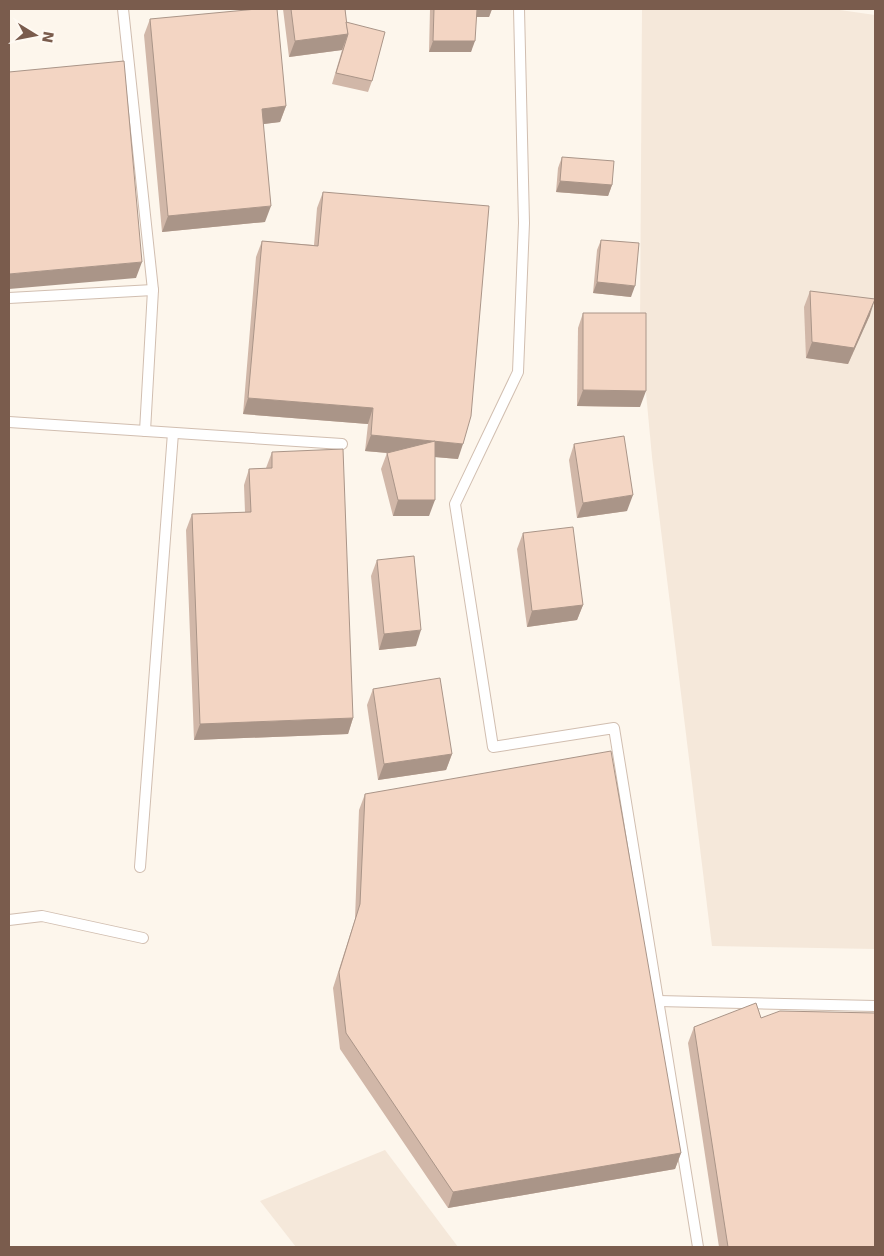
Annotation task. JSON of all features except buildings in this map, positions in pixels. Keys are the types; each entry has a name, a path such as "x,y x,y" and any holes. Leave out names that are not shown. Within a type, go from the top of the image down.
{"lane":[{"path":"123,9 152,290 145,431"},
{"path":"519,9 524,223 518,372 455,504 492,747 614,728 698,1247"},
{"path":"9,298 152,290"},
{"path":"9,422 342,444"},
{"path":"140,867 173,433"},
{"path":"9,920 42,916 143,938"},
{"path":"658,1001 875,1006"}],"shaded area":[{"path":"642,9 833,9 875,15 875,949 712,946 652,457 640,329"},
{"path":"385,1150 458,1247 296,1247 260,1201"}]}
